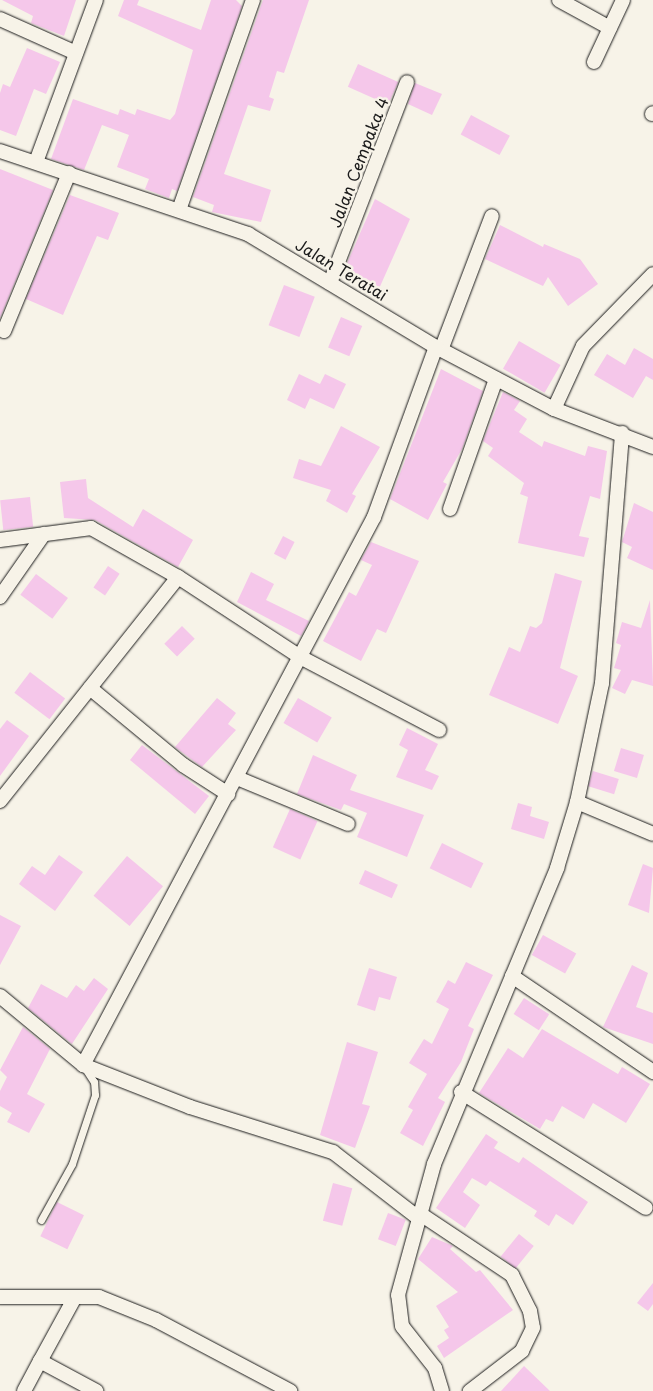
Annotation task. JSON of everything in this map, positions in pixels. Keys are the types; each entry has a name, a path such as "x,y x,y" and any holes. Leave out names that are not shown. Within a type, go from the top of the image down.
{"street":[{"path":"36,162 96,0"},
{"path":"179,210 253,0"},
{"path":"559,0 610,28"},
{"path":"594,62 623,0"},
{"path":"0,19 76,53"},
{"name":"Jalan Cempaka 4","path":"330,283 408,82"},
{"name":"Jalan Teratai","path":"0,151 248,234 438,348 554,409 622,433 653,447"},
{"path":"4,332 68,173"},
{"path":"83,1065 302,658 374,518 438,348 492,216"},
{"path":"554,409 583,346 653,274"},
{"path":"450,509 496,378"},
{"path":"442,1391 435,1368 402,1326 397,1311 418,1215 461,1092 557,868 577,802 602,683 622,433"},
{"path":"0,540 91,528 178,577 302,658 439,730"},
{"path":"0,597 44,534"},
{"path":"0,801 178,577"},
{"path":"90,688 176,760 228,794"},
{"path":"237,778 348,824"},
{"path":"577,802 653,834"},
{"path":"512,976 653,1072"},
{"path":"0,996 83,1065 190,1107 333,1152 418,1215 512,1275 530,1311 533,1328 522,1351 470,1391"},
{"path":"461,1092 646,1208"},
{"path":"0,1297 74,1299 99,1297 156,1320 290,1391"},
{"path":"24,1391 74,1299"},
{"path":"40,1361 96,1391"}],"lane":[{"path":"41,1220 72,1164 95,1095 94,1082 83,1065"}],"building":[{"path":"2,0 76,0 64,36 31,23 33,16"},
{"path":"124,0 139,0 137,5 201,30 211,0 236,0 242,6 177,191 172,189 169,198 145,189 149,179 117,167 129,135 102,125 84,170 51,159 73,99 118,115 120,109 135,115 137,109 170,120 175,114 193,50 118,16"},
{"path":"263,0 309,0 284,73 277,71 269,97 274,99 270,111 248,105 224,174 271,190 261,222 212,212 214,205 193,197"},
{"path":"27,48 60,62 46,94 34,89 16,136 0,130 0,93 3,84 10,87"},
{"path":"358,64 398,82 388,105 348,87"},
{"path":"415,83 442,94 432,115 408,104"},
{"path":"471,115 510,136 500,155 461,134"},
{"path":"0,169 53,190 0,318"},
{"path":"70,195 119,213 108,240 97,236 63,315 26,299"},
{"path":"375,199 410,219 378,291 345,268"},
{"path":"500,225 543,247 544,244 580,259 598,284 568,306 548,277 543,286 485,259"},
{"path":"284,285 315,297 299,337 269,325"},
{"path":"341,317 362,326 349,356 328,347"},
{"path":"519,341 561,365 545,393 503,369"},
{"path":"634,348 653,359 653,380 646,376 633,398 594,375 607,354 625,365"},
{"path":"441,369 483,391 462,449 443,482 447,484 428,520 390,499"},
{"path":"299,374 320,384 325,374 346,384 334,409 310,398 305,409 287,400"},
{"path":"503,392 520,401 514,410 527,419 519,432 542,447 544,441 585,456 588,446 607,451 600,499 590,496 579,536 589,538 584,557 518,543 528,497 520,494 524,483 488,456 493,448 483,441"},
{"path":"341,426 380,447 352,494 356,496 347,513 326,501 331,490 293,478 299,459 321,466"},
{"path":"86,479 88,498 133,527 143,509 193,540 178,567 95,520 64,518 60,482"},
{"path":"30,497 33,527 3,530 0,500"},
{"path":"634,503 653,512 653,570 627,558 632,547 622,542"},
{"path":"283,536 295,542 286,560 274,554"},
{"path":"371,542 419,561 386,633 377,629 361,661 323,641 349,592 356,596 372,565 361,560"},
{"path":"108,566 120,574 105,595 93,588"},
{"path":"251,572 274,584 266,600 309,621 301,636 237,602"},
{"path":"555,573 582,581 560,668 578,676 558,724 489,695 509,647 520,652 530,626 536,628 542,623"},
{"path":"36,574 68,598 52,619 20,595"},
{"path":"650,600 653,686 632,680 625,694 612,688 621,670 614,668 621,645 616,643 622,622 641,628"},
{"path":"182,626 195,639 177,656 164,644"},
{"path":"30,672 65,698 49,719 14,693"},
{"path":"217,698 236,713 228,724 236,730 202,767 175,747"},
{"path":"298,698 332,718 317,743 284,723"},
{"path":"7,720 29,736 0,776 0,729"},
{"path":"407,728 438,744 425,770 439,776 432,790 396,777 408,750 399,745"},
{"path":"142,745 209,796 195,814 130,760"},
{"path":"621,748 644,755 637,778 614,771"},
{"path":"313,755 357,775 350,790 424,815 407,857 357,837 367,813 344,804 341,810 297,794"},
{"path":"593,771 619,779 614,794 588,786"},
{"path":"518,803 532,807 530,816 549,822 544,839 511,829"},
{"path":"290,809 317,821 300,860 273,847"},
{"path":"442,843 483,863 471,888 430,868"},
{"path":"59,855 83,872 55,911 19,884 32,866 45,875"},
{"path":"127,856 163,886 130,926 94,896"},
{"path":"643,864 653,868 649,913 628,905"},
{"path":"365,870 398,885 392,898 359,884"},
{"path":"0,915 21,926 0,965"},
{"path":"543,935 576,953 565,974 532,955"},
{"path":"466,962 493,975 468,1026 474,1029 461,1062 438,1098 445,1102 423,1146 400,1133 413,1110 408,1107 427,1074 409,1063 424,1039 432,1044 449,1009 436,1002 448,980 455,984"},
{"path":"632,965 648,973 636,1007 653,1013 653,1044 603,1027"},
{"path":"369,968 397,977 390,1000 379,997 375,1011 357,1005"},
{"path":"94,978 108,989 72,1044 28,1008 41,984 67,998 76,985 84,991"},
{"path":"524,998 549,1014 539,1030 514,1014"},
{"path":"23,1027 50,1049 27,1094 45,1104 29,1133 7,1122 12,1113 0,1106 0,1091 7,1077 0,1070"},
{"path":"542,1029 618,1074 622,1067 650,1084 626,1123 593,1103 584,1119 562,1106 553,1122 546,1119 540,1129 479,1093 508,1048 523,1058"},
{"path":"347,1042 378,1052 362,1104 370,1106 355,1148 320,1135"},
{"path":"486,1134 498,1142 494,1148 519,1163 523,1157 588,1202 573,1225 556,1214 549,1226 534,1216 537,1211 490,1181 486,1186 472,1178 463,1192 480,1205 465,1228 436,1208"},
{"path":"333,1183 352,1188 342,1226 323,1221"},
{"path":"57,1202 84,1215 67,1249 40,1236"},
{"path":"388,1213 406,1220 396,1246 378,1239"},
{"path":"519,1234 534,1246 516,1268 501,1257"},
{"path":"432,1237 453,1246 450,1249 476,1272 480,1270 513,1310 444,1358 437,1346 449,1338 444,1330 449,1327 436,1306 458,1292 418,1259"},
{"path":"653,1283 653,1304 648,1311 637,1303"},
{"path":"524,1366 550,1391 501,1391"}]}
